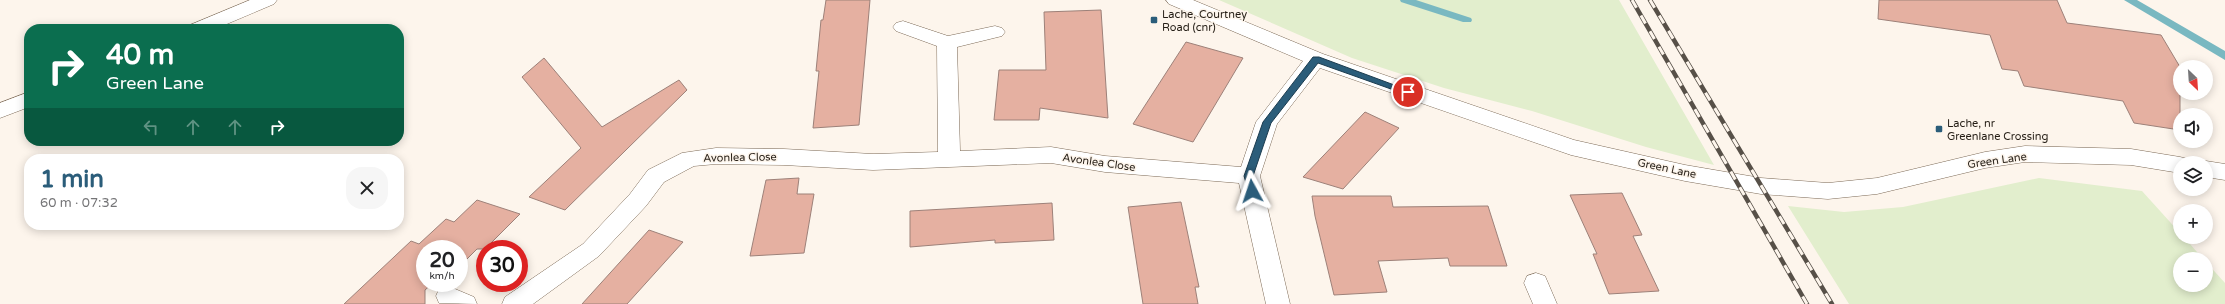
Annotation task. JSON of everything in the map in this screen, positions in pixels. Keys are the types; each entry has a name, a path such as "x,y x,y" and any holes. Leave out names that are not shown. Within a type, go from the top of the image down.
{"street":[{"path":"210,24 268,0"},
{"name":"Green Lane","path":"1176,0 1316,59 1571,147 1685,173 1761,186 1828,191 1877,186 1985,160 2025,154 2131,157 2173,164"},
{"path":"903,27 947,43 996,32"},
{"path":"947,43 949,158"},
{"path":"1278,304 1249,176 1267,122 1316,59"},
{"path":"0,111 24,101"},
{"name":"Avonlea Close","path":"514,304 590,250 638,200 656,176 690,159 716,156 784,157 873,162 1051,155 1105,164 1249,176"},
{"path":"2213,170 2225,172"}],"green space":[{"path":"1219,0 1619,0 1714,165 1646,147 1532,111 1444,88 1352,58"},
{"path":"2039,178 2142,191 2173,225 2173,244 2190,244 2197,252 2173,252 2173,292 2213,292 2213,270 2225,283 2225,304 1849,304 1788,206 1844,212 1903,207"}],"building":[{"path":"826,0 870,0 859,125 813,128 819,71 816,71 821,20 823,20"},
{"path":"1879,0 2057,0 2067,23 2161,35 2176,60 2173,60 2173,100 2180,100 2180,108 2173,108 2173,129 2134,123 2123,101 2024,86 2018,71 2002,69 1990,35 1878,19"},
{"path":"1101,10 1108,118 1040,108 1039,120 994,120 999,70 1046,70 1044,12"},
{"path":"1186,42 1243,58 1193,142 1133,124"},
{"path":"544,58 602,127 679,80 687,90 565,210 529,197 581,148 522,77"},
{"path":"1365,112 1399,128 1343,189 1303,177"},
{"path":"799,178 797,194 814,194 804,253 750,256 766,180"},
{"path":"1622,193 1642,235 1633,236 1659,291 1609,294 1593,254 1597,254 1570,195"},
{"path":"1312,196 1391,196 1393,207 1488,206 1507,266 1450,266 1448,258 1378,261 1387,292 1334,295 1315,216"},
{"path":"477,200 520,214 494,240 476,240 476,250 468,258 468,240 423,240 446,219 454,222"},
{"path":"1181,202 1199,287 1195,287 1198,304 1143,304 1128,207"},
{"path":"1052,203 1054,240 995,243 995,240 910,247 910,211"},
{"path":"649,230 683,242 627,304 582,304"},
{"path":"411,241 416,243 416,292 425,292 425,304 344,304"}],"waterway":[{"path":"1405,0 1467,20"},
{"path":"2129,0 2225,56"}],"railway":[{"path":"1632,0 1807,304"},
{"path":"1650,0 1832,304"}],"place":[{"name":"Lache, Courtney Road (cnr)","path":"1154,20"},
{"name":"Lache, nr Greenlane Crossing","path":"1939,129"}],"route":[{"path":"1252,191 1249,176 1267,122 1316,59 1408,92"}]}
